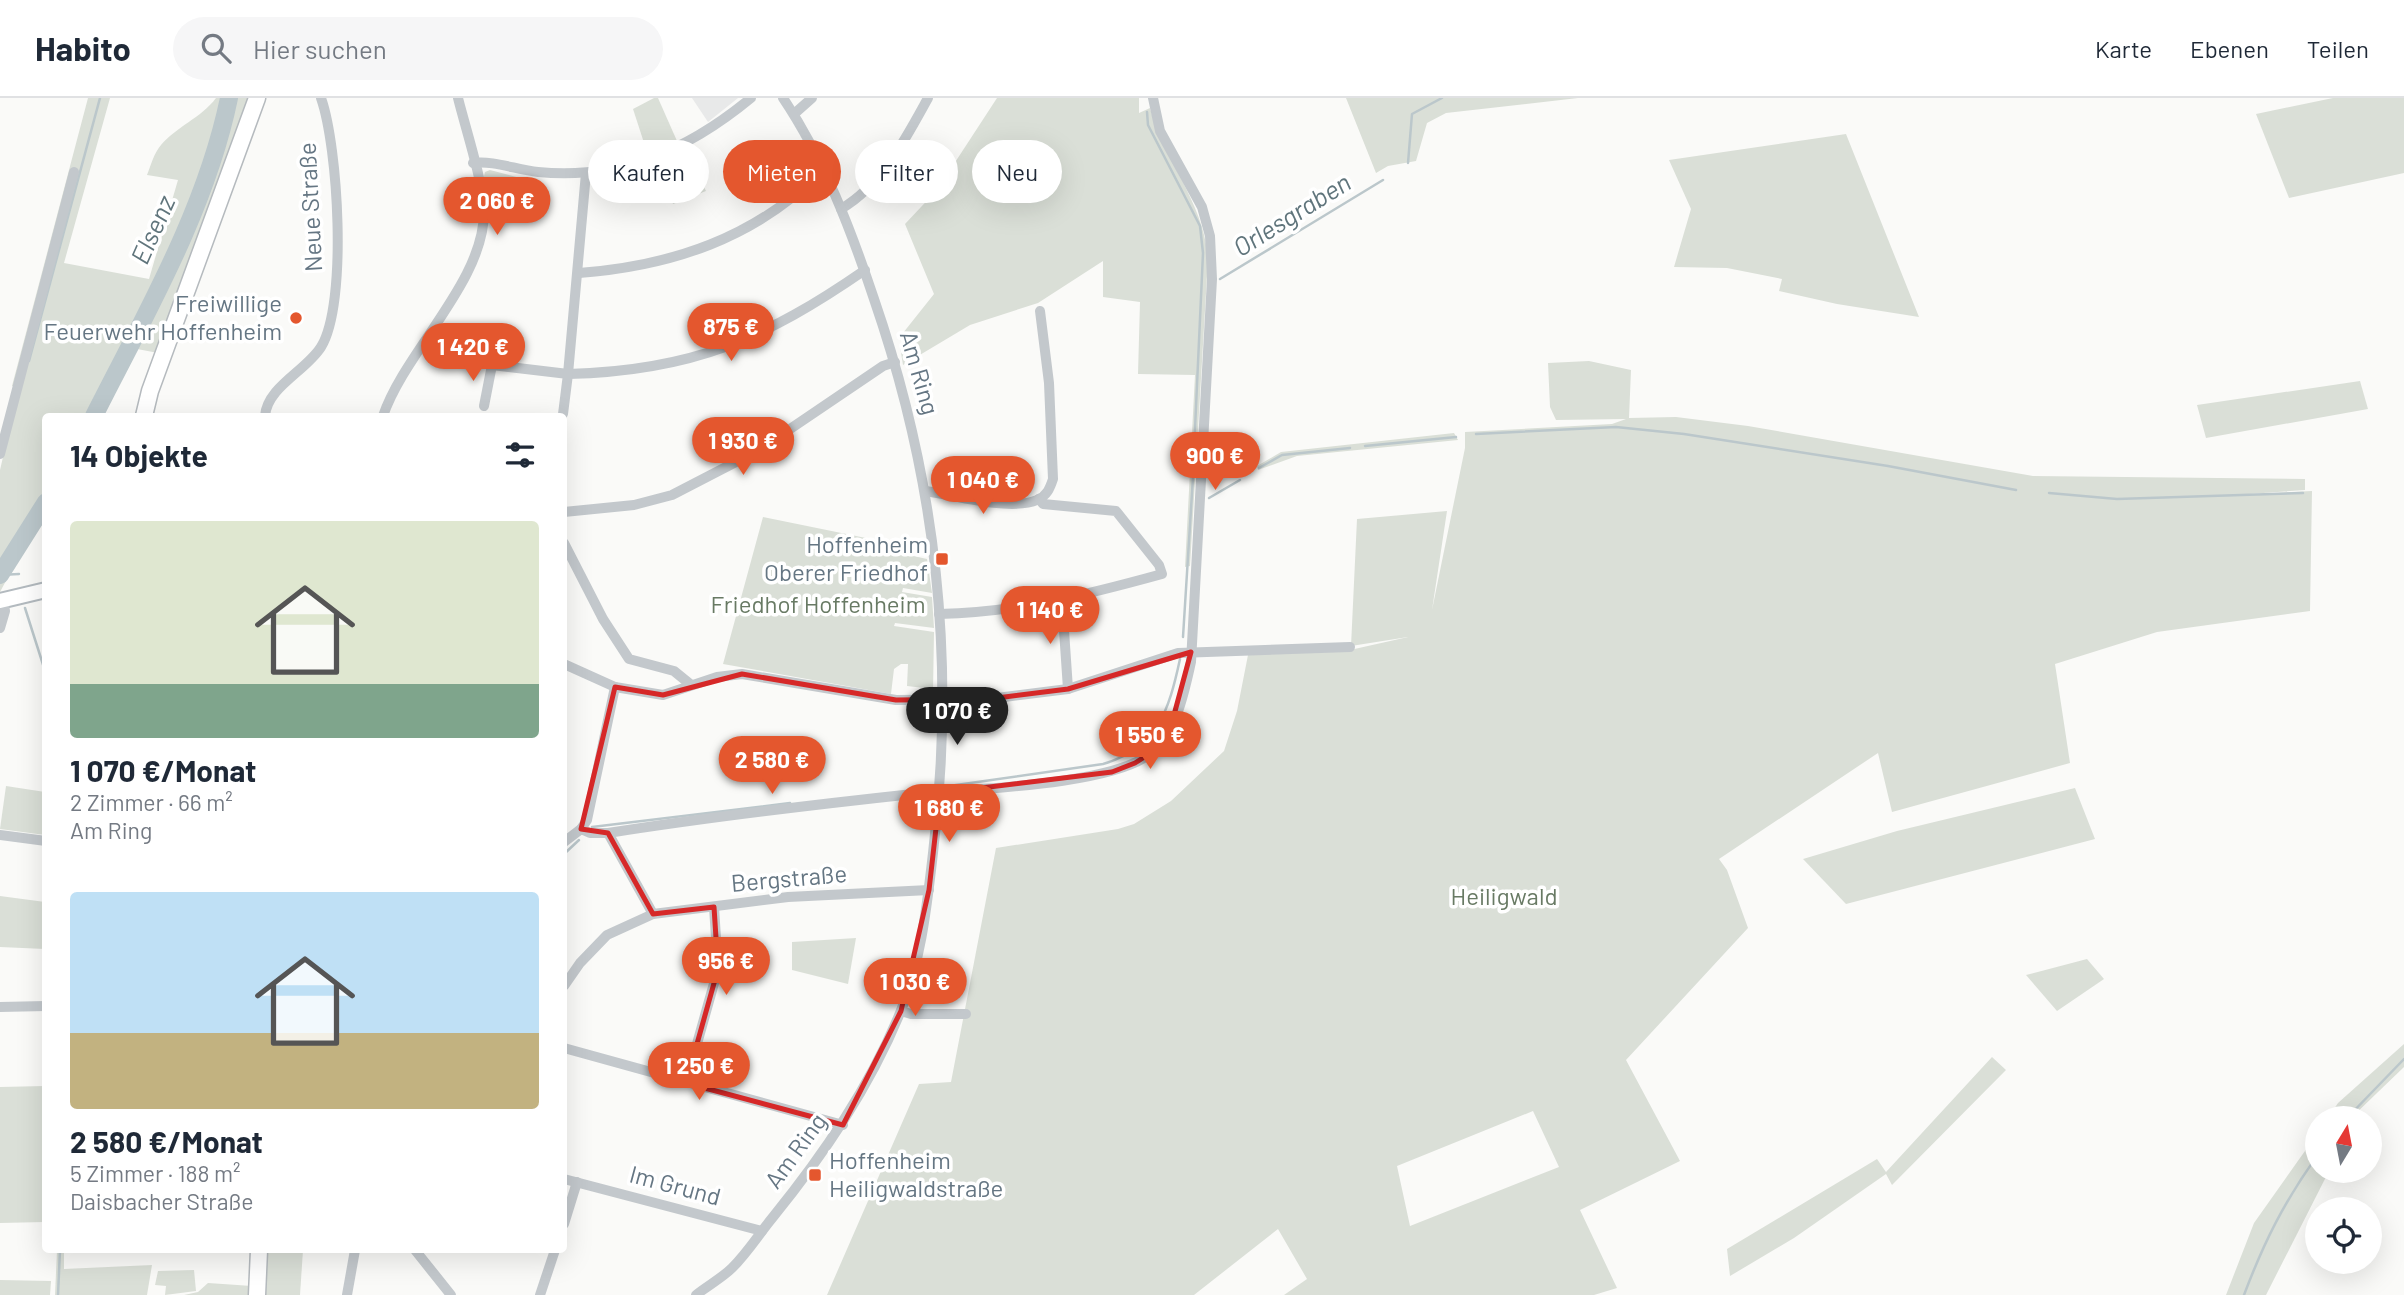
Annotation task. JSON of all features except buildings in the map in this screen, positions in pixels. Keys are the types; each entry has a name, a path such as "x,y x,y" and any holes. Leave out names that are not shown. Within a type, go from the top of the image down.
{"main road":[{"path":"145,413 150,391 257,98"},
{"path":"1,600 42,591"},
{"path":"257,1295 259,1253"}],"street":[{"name":"Neue Straße","path":"265,413 275,393 322,345 334,300 339,256 332,152 321,98"},
{"path":"384,413 399,382 450,302 481,237 483,207 458,98"},
{"path":"474,163 538,172 586,173 659,156 716,127 751,98"},
{"name":"Am Ring","path":"783,98 807,140"},
{"path":"794,114 812,98"},
{"path":"841,209 857,200 873,183 909,132 928,98"},
{"path":"581,830 608,833 1112,772 1135,763 1152,752 1171,726 1180,707 1191,652 1211,258 1202,207 1160,131 1153,98"},
{"path":"0,454 74,172"},
{"path":"563,413 579,273 586,173"},
{"path":"579,273 626,270 702,250 788,203"},
{"name":"Am Ring","path":"695,1295 731,1269 814,1167 842,1125 901,1011 918,950 929,890 940,793 943,699 939,614 926,491 895,362 865,270 838,203"},
{"path":"463,356 492,365 568,374 642,369 716,352 780,325 865,270"},
{"path":"926,491 972,500 1026,503 1039,499 1049,491 1053,478 1049,383 1040,311"},
{"path":"567,512 634,505 672,495 759,450 883,366 895,362"},
{"path":"484,405 492,365"},
{"path":"939,614 993,613 1062,601 1162,574 1159,565 1116,511 1043,504 1039,499"},
{"path":"567,549 603,619 629,659 674,671 690,684"},
{"path":"0,628 5,611 1,600"},
{"path":"1062,601 1068,689"},
{"path":"567,665 615,687 663,695 690,684 743,674 895,700 989,699 1068,689 1178,653 1203,655 1350,648"},
{"path":"567,840 581,830 588,813 615,687"},
{"path":"608,833 653,914"},
{"path":"0,835 42,841"},
{"name":"Bergstraße","path":"567,982 580,962 607,935 653,914 788,897 929,890"},
{"path":"686,1083 718,969 714,907"},
{"path":"0,1007 42,1006"},
{"path":"901,1011 911,1014 966,1014"},
{"path":"567,1049 842,1125"},
{"name":"Im Grund","path":"567,1180 762,1231"},
{"path":"567,1214 577,1182"},
{"path":"346,1295 354,1253"},
{"path":"417,1253 451,1295"},
{"path":"540,1295 554,1253"}],"highlighted area":[{"path":"1191,652 1171,726 1152,752 1135,763 1112,772 940,793 929,890 901,1011 843,1125 686,1083 718,969 714,907 653,914 608,833 581,829 615,687 663,695 742,674 896,700 989,699 1068,689"}],"shaded area":[{"path":"692,98 738,98 708,122"}],"green space":[{"path":"88,98 110,98 64,263 149,279 178,180 147,175 156,152 167,139 216,98 252,98 158,353 132,348 97,413 42,413 42,514 0,592 0,470 19,388 12,386"},
{"path":"658,98 677,140 643,140 633,109"},
{"path":"997,98 1139,98 1139,113 1150,108 1164,146 1192,200 1205,238 1208,259 1190,566 1185,567 1195,375 1138,374 1140,302 1103,297 1103,261 1038,303 970,325 903,365 900,346 905,343 903,333 934,294 905,224 925,203 958,203 958,158"},
{"path":"1346,98 1578,98 1446,113 1427,123 1416,161 1388,166 1376,173"},
{"path":"2333,98 2404,98 2404,173 2289,198 2256,114"},
{"path":"1846,134 1919,317 1837,304 1779,291 1782,279 1727,268 1674,267 1691,209 1669,160"},
{"path":"490,170 524,179 518,211 488,208 483,180 485,172"},
{"name":"Heiligwald","path":"1589,361 1631,370 1629,418 1676,417 1748,426 2033,476 2305,479 2305,490 2235,495 2312,491 2310,611 2157,632 2055,664 2070,763 1892,812 1878,753 1719,859 1727,870 1748,928 1626,1060 1680,1161 1580,1210 1617,1288 1594,1295 1284,1295 1307,1279 1278,1229 1194,1295 827,1295 919,1084 951,1082 996,848 1118,829 1134,824 1171,801 1224,751 1237,711 1248,655 1350,650 1408,637 1351,646 1357,519 1447,511 1432,610 1465,448 1465,432 1612,424 1626,419 1556,420 1550,407 1548,363","holes":["1533,1111 1559,1167 1410,1226 1397,1166"]},
{"path":"2360,381 2368,409 2206,438 2197,405"},
{"path":"1454,433 1458,440 1297,456 1258,470 1257,466 1281,452"},
{"name":"Friedhof Hoffenheim","path":"763,517 910,547 909,555 927,559 932,593 903,588 902,592 932,597 934,628 895,623 894,626 934,632 933,692 924,695 924,688 907,686 908,664 901,664 894,669 891,694 723,664"},
{"path":"6,786 42,792 42,835 0,829"},
{"path":"2075,788 2095,839 1846,904 1803,859 1897,831"},
{"path":"0,896 42,902 42,949 0,947"},
{"path":"856,938 848,984 792,970 792,942"},
{"path":"2087,959 2104,979 2057,1011 2026,975"},
{"path":"2404,1044 2404,1067 2363,1106 2336,1106"},
{"path":"1992,1057 2006,1070 1892,1185 1886,1174 1794,1238 1730,1276 1727,1249 1877,1159 1886,1172"},
{"path":"42,1086 42,1222 0,1223 0,1087"},
{"path":"2305,1151 2305,1183 2323,1183 2316,1197 2305,1197 2305,1218 2266,1295 2226,1295 2254,1223"},
{"path":"57,1253 64,1253 64,1269 152,1265 147,1295 55,1295"},
{"path":"266,1253 303,1253 300,1295 265,1295"},
{"path":"194,1270 196,1291 165,1295 166,1286 155,1285 158,1271"},
{"path":"0,1280 51,1281 50,1295 0,1295"},
{"path":"208,1283 252,1286 251,1295 184,1295 198,1292"}],"waterway":[{"path":"29,361 100,98"},
{"name":"Elsenz","path":"96,413 153,301 190,221 219,140 229,98"},
{"name":"Orlesgraben","path":"1408,163 1412,114 1442,98"},
{"path":"1147,112 1148,125 1200,226 1203,253 1194,451"},
{"name":"Orlesgraben","path":"1220,279 1383,180"},
{"path":"1476,434 1616,427 1684,434 1888,466 2016,490"},
{"path":"1365,446 1456,437"},
{"path":"1259,468 1282,455 1350,448"},
{"path":"1183,637 1194,461"},
{"path":"1209,498 1240,480"},
{"path":"2049,493 2117,499 2303,493"},
{"name":"Elsenz","path":"0,575 42,508"},
{"path":"0,575 19,574"},
{"path":"25,608 42,661"},
{"path":"949,786 1103,764 1122,757 1137,748 1158,725 1171,695 1180,659"},
{"path":"915,789 933,787"},
{"path":"592,827 790,803"},
{"path":"567,851 579,840"},
{"path":"2359,1106 2404,1059"},
{"path":"2244,1295 2276,1223 2305,1174"},
{"path":"58,1295 60,1253"}],"place":[{"name":"Freiwillige Feuerwehr Hoffenheim","path":"296,318"},
{"name":"Hoffenheim Oberer Friedhof","path":"942,559"},
{"name":"Hoffenheim Heiligwaldstraße","path":"815,1175"}]}
